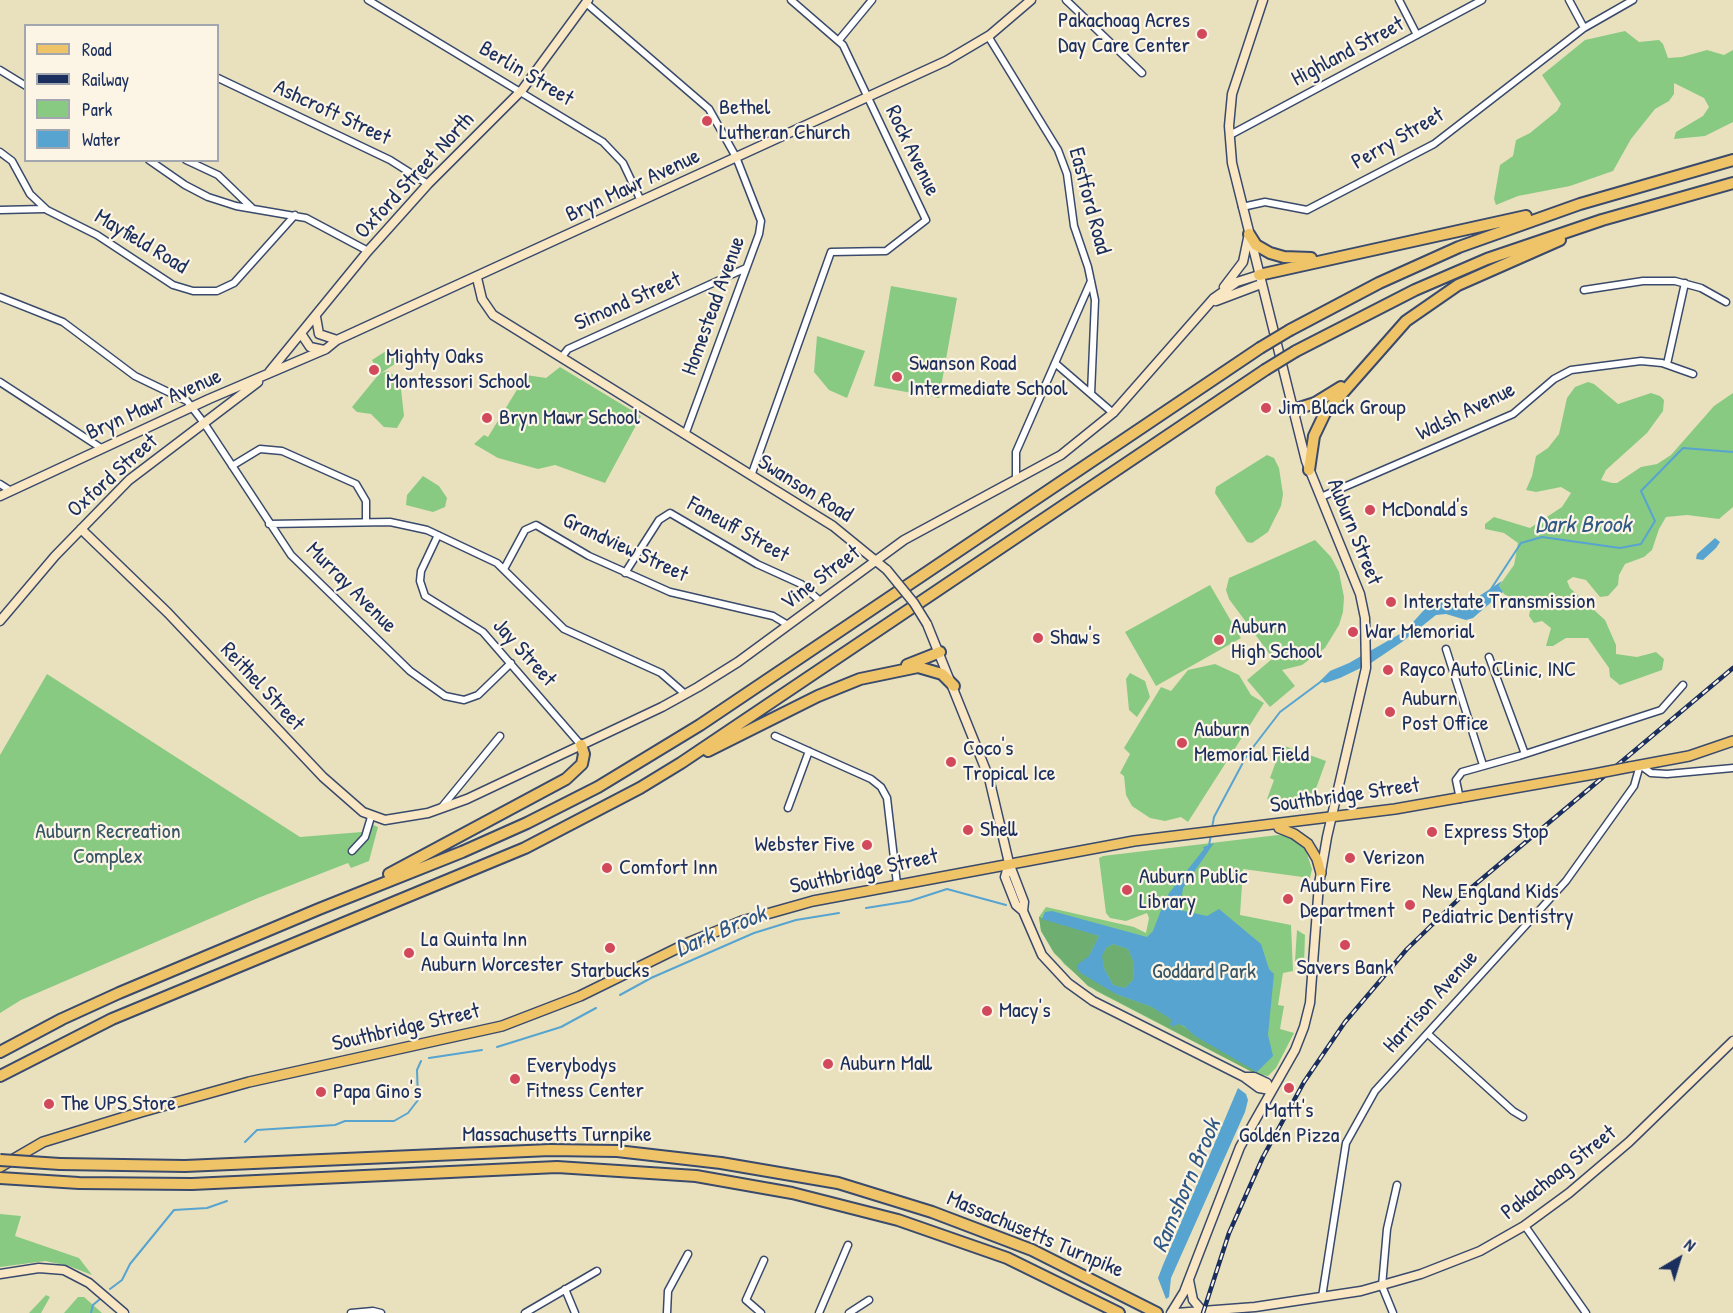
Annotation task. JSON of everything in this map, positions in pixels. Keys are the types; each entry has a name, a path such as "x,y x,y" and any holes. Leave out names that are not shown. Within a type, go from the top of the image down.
{"highway":[{"path":"1260,279 1342,257 1580,204 1733,160"},
{"path":"681,764 1296,351 1371,311 1473,264 1622,214 1733,183"},
{"path":"0,1052 81,1010 506,833 633,767 1290,330 1379,283 1459,247 1580,204"},
{"path":"1309,470 1314,436 1320,421 1406,321 1446,291 1480,273 1622,214"},
{"path":"1249,234 1262,249 1284,257 1342,257"},
{"path":"1293,410 1324,398 1361,371"},
{"path":"896,670 940,652"},
{"path":"0,1076 112,1019 525,848 575,824 681,764 818,696 860,679 918,667 932,669 954,687"},
{"path":"319,909 438,850 566,779 582,764 584,756 581,745"},
{"name":"Massachusetts Turnpike","path":"0,1160 166,1167 550,1150 626,1152 722,1162 838,1183 932,1212 1032,1251 1157,1313"},
{"name":"Massachusetts Turnpike","path":"0,1178 55,1182 192,1184 557,1167 696,1176 792,1192 909,1224 1017,1263 1119,1313"}],"main road":[{"name":"Southbridge Street","path":"0,1167 43,1143 141,1112 249,1082 502,1026 580,996 690,942 742,921 813,901 1134,841 1330,819 1460,800 1689,756 1733,741"},
{"path":"1274,826 1304,840 1317,859 1321,873"}],"street":[{"name":"Berlin Street","path":"368,0 610,148 623,163 641,201"},
{"name":"Rock Avenue","path":"751,476 831,252 886,251 926,220 839,40 791,0"},
{"path":"839,40 872,0"},
{"name":"Bryn Mawr Avenue","path":"0,496 101,448 324,350 337,340 477,278 956,56 988,36 1030,0"},
{"path":"1066,0 1142,73"},
{"name":"Auburn Street","path":"1171,1313 1189,1276 1238,1152 1270,1090 1295,1050 1306,1019 1321,873 1330,819 1366,668 1365,618 1360,594 1309,470 1234,175 1230,135 1235,82 1263,0"},
{"path":"1399,0 1418,35"},
{"name":"Highland Street","path":"1230,135 1482,0"},
{"path":"1569,0 1584,28"},
{"name":"Perry Street","path":"1242,207 1265,202 1299,211 1314,207 1434,144 1584,28 1633,0"},
{"name":"Oxford Street North","path":"266,374 316,317 368,250 429,184 521,92 587,1"},
{"name":"Homestead Avenue","path":"587,1 707,106 736,157 754,198 761,225 685,435"},
{"name":"Eastford Road","path":"988,36 1063,161 1070,187 1074,226 1091,280 1095,312 1091,394"},
{"path":"0,70 24,85"},
{"name":"Ashcroft Street","path":"219,78 390,160 429,184"},
{"path":"0,152 12,161 30,194 47,210"},
{"path":"152,162 198,192 224,202 295,215 330,229 368,250"},
{"path":"190,162 218,175 252,208"},
{"path":"0,210 28,207 47,210"},
{"name":"Mayfield Road","path":"47,210 97,235 173,285 204,293 224,289 239,280 295,215"},
{"path":"1218,294 1243,262 1249,234"},
{"name":"Simond Street","path":"561,358 568,350 746,268"},
{"name":"Vine Street","path":"438,810 581,745 685,694 738,662 876,559 941,518 1061,455 1113,413 1218,294 1247,277 1260,279"},
{"name":"Swanson Road","path":"477,278 482,299 490,312 833,526 887,570 914,603 940,652 989,778 1009,863 1005,877 1016,905 1023,911 1042,955 1074,988 1105,1008 1244,1077 1254,1077 1267,1083 1270,1090"},
{"name":"Vine Street","path":"1189,325 1220,298 1260,279"},
{"path":"1016,480 1015,455 1091,280"},
{"path":"1584,290 1643,281 1685,283 1726,302"},
{"path":"1668,364 1685,283"},
{"name":"Murray Avenue","path":"0,297 63,322 135,376 176,394 192,407 291,555 410,671 446,696 464,700 475,697 511,663"},
{"path":"316,317 319,334 337,340"},
{"path":"302,334 310,347 324,350"},
{"name":"Walsh Avenue","path":"1321,497 1513,414 1566,372 1629,360 1668,364 1693,374"},
{"path":"1055,363 1113,413"},
{"name":"Oxford Street","path":"0,621 24,591 129,480 266,374"},
{"path":"0,382 101,448"},
{"path":"232,466 264,448 275,449 311,464 359,487 366,501 366,522"},
{"path":"0,484 11,491"},
{"name":"Faneuff Street","path":"625,573 659,520 670,513 757,564 801,584 820,601"},
{"path":"269,524 366,522 411,525 438,535 504,569 564,630 661,674 685,694"},
{"name":"Grandview Street","path":"504,569 525,530 534,525 579,551 678,595 773,616 788,625"},
{"name":"Reithel Street","path":"81,529 175,620 323,777 371,817"},
{"name":"Jay Street","path":"438,535 421,571 423,594 430,601 483,632 581,745"},
{"path":"1446,649 1483,765"},
{"path":"1489,657 1525,754"},
{"path":"1460,800 1458,775 1483,765 1525,754 1660,710 1683,685"},
{"path":"352,851 365,837 371,817 394,820 438,810 500,736"},
{"path":"774,736 872,780 883,789 890,820 897,884"},
{"path":"788,808 809,752"},
{"path":"1635,766 1652,773 1667,774 1733,768"},
{"name":"Harrison Avenue","path":"1322,1297 1342,1161 1349,1134 1378,1087 1570,876 1634,786 1635,766"},
{"path":"1428,1034 1513,1111 1523,1117"},
{"name":"Pakachoag Street","path":"1176,1313 1188,1310 1238,1311 1382,1286 1467,1257 1525,1226 1600,1167 1733,1041"},
{"path":"1393,1313 1382,1286 1387,1229 1397,1185"},
{"path":"1525,1226 1586,1313"},
{"path":"819,1313 848,1245"},
{"path":"667,1313 668,1291 688,1254"},
{"path":"761,1313 746,1300 764,1260"},
{"path":"0,1274 39,1268 64,1270 89,1283 124,1313"},
{"path":"525,1313 597,1271"},
{"path":"1189,1276 1192,1297 1204,1312"},
{"path":"565,1289 575,1313"},
{"path":"849,1313 869,1300"},
{"path":"351,1313 373,1311 381,1313"}],"green space":[{"path":"1625,31 1639,42 1659,40 1668,58 1682,57 1707,50 1724,55 1733,50 1733,122 1705,136 1674,139 1676,132 1703,116 1709,107 1704,98 1674,83 1674,94 1669,101 1655,109 1631,139 1613,171 1570,186 1518,196 1496,205 1494,199 1500,165 1513,156 1516,140 1530,133 1557,111 1561,104 1542,75 1585,40"},
{"path":"891,286 957,298 939,398 874,386"},
{"path":"817,336 865,351 847,398 829,390 814,372"},
{"path":"389,349 401,360 381,373 388,371 400,380 404,416 397,428 384,427 371,414 357,412 352,407 379,374 372,360"},
{"path":"560,367 641,416 605,483 555,465 538,469 498,458 474,444 484,435 488,437 526,375 546,378"},
{"path":"1588,382 1594,384 1618,404 1651,393 1664,400 1663,411 1647,433 1606,470 1601,480 1612,483 1617,483 1641,467 1657,464 1671,455 1714,406 1733,393 1733,507 1719,519 1687,515 1666,517 1652,550 1644,557 1625,564 1619,575 1618,585 1608,596 1600,597 1586,580 1573,577 1567,581 1570,588 1605,620 1616,645 1616,654 1637,657 1656,652 1664,659 1662,670 1620,685 1610,677 1609,668 1588,638 1566,638 1553,646 1546,646 1551,628 1542,621 1534,623 1529,616 1532,600 1524,597 1515,600 1504,594 1499,586 1514,565 1518,543 1504,533 1485,529 1485,524 1494,517 1530,528 1562,507 1571,493 1561,487 1536,492 1526,490 1532,476 1536,456 1548,448 1559,434 1567,398 1575,387"},
{"path":"1267,455 1274,458 1279,468 1283,494 1281,506 1268,532 1252,543 1247,542 1215,493 1216,487"},
{"path":"423,476 439,486 447,498 445,507 433,512 406,505 407,495"},
{"path":"1315,540 1331,557 1339,572 1344,597 1343,612 1339,625 1325,648 1302,665 1282,670 1295,686 1270,707 1247,680 1272,659 1274,660 1229,599 1226,590 1229,578"},
{"path":"1210,585 1241,638 1156,686 1125,632"},
{"name":"Auburn Memorial Field","path":"1215,664 1239,675 1251,695 1264,703 1188,822 1181,817 1165,821 1150,818 1132,806 1126,795 1124,776 1120,773 1130,754 1124,748 1161,687 1171,691 1188,670"},
{"path":"1130,673 1145,681 1150,697 1137,717 1129,710 1126,679"},
{"name":"Auburn Recreation Complex","path":"47,674 300,837 362,832 366,822 378,827 369,861 351,868 348,863 258,898 21,1000 0,1013 0,755"},
{"path":"1282,745 1326,761 1314,794 1307,792 1300,811 1267,799 1274,780 1270,778"},
{"name":"Goddard Park","path":"1278,835 1288,836 1305,848 1312,869 1310,878 1243,869 1240,915 1291,925 1293,971 1283,973 1278,1005 1284,1006 1280,1029 1294,1033 1276,1068 1268,1076 1256,1074 1096,991 1064,964 1041,931 1039,917 1046,907 1134,927 1146,933 1149,918 1147,913 1126,921 1110,918 1106,913 1099,858 1103,856"},
{"path":"1039,917 1099,936 1089,956 1116,994 1152,1007 1195,1036 1253,1067 1256,1074 1088,986 1054,953 1041,931"},
{"path":"1297,930 1305,935 1304,966 1295,961"},
{"path":"1113,944 1128,949 1134,963 1133,980 1125,988 1113,985 1104,968 1101,956 1106,948"},
{"path":"0,1214 21,1216 15,1236 79,1258 92,1275 69,1266 45,1261 0,1267"},
{"path":"46,1295 50,1297 41,1313 29,1313"},
{"path":"78,1297 84,1297 102,1313 64,1313"}],"water":[{"path":"1715,538 1720,542 1716,548 1703,560 1696,559 1697,554"},
{"path":"1502,581 1499,586 1503,592 1473,618 1466,620 1446,614 1436,615 1371,663 1340,678 1325,683 1320,681 1330,671 1349,663 1405,631 1424,610 1435,602 1448,600 1470,602"},
{"path":"1214,843 1183,888 1180,910 1207,916 1219,909 1261,944 1269,969 1274,974 1268,1035 1273,1056 1257,1072 1195,1036 1184,1026 1178,1024 1172,1027 1170,1024 1172,1020 1152,1007 1116,994 1079,972 1077,965 1089,956 1099,936 1042,919 1045,912 1052,911 1147,937 1153,931 1166,897 1204,849 1203,847","holes":["1113,944 1128,949 1134,963 1133,980 1125,988 1113,985 1104,968 1102,956 1106,948"]},
{"path":"1238,1088 1246,1094 1248,1100 1245,1112 1171,1278 1169,1297 1166,1299 1158,1278"}],"waterway":[{"name":"Dark Brook","path":"1491,589 1521,543 1542,537 1620,548 1641,544 1655,521 1641,491 1683,448 1733,452"},
{"name":"Dark Brook","path":"1212,828 1214,817 1247,755 1280,712 1323,680"},
{"name":"Dark Brook","path":"1209,846 1211,834"},
{"name":"Dark Brook","path":"866,908 910,901 947,889 1006,905"},
{"name":"Dark Brook","path":"620,995 651,978 754,933 796,920 839,913"},
{"name":"Dark Brook","path":"497,1047 561,1027 596,1008"},
{"name":"Dark Brook","path":"429,1058 482,1050"},
{"name":"Dark Brook","path":"245,1142 257,1130 335,1125 345,1121 394,1121 408,1113 418,1100 417,1070 421,1061"},
{"name":"Dark Brook","path":"110,1289 122,1280 130,1264 174,1210 207,1208 227,1201"},
{"name":"Dark Brook","path":"91,1313 93,1305 100,1299"}],"railway":[{"path":"1203,1313 1229,1233 1263,1157 1304,1082 1345,1022 1407,949 1465,893 1733,668"}],"place":[{"name":"Pakachoag Acres Day Care Center","path":"1202,34"},
{"name":"Bethel Lutheran Church","path":"707,121"},
{"name":"Mighty Oaks Montessori School","path":"374,370"},
{"name":"Swanson Road Intermediate School","path":"897,377"},
{"name":"Jim Black Group","path":"1266,408"},
{"name":"Bryn Mawr School","path":"487,418"},
{"name":"McDonald's","path":"1370,510"},
{"name":"Interstate Transmission","path":"1391,602"},
{"name":"War Memorial","path":"1353,632"},
{"name":"Shaw's","path":"1038,638"},
{"name":"Auburn High School","path":"1219,640"},
{"name":"Rayco Auto Clinic, INC","path":"1388,670"},
{"name":"Auburn Post Office","path":"1390,712"},
{"name":"Auburn Memorial Field","path":"1182,743"},
{"name":"Coco's Tropical Ice","path":"951,762"},
{"name":"Shell","path":"968,830"},
{"name":"Express Stop","path":"1432,832"},
{"name":"Webster Five","path":"867,845"},
{"name":"Verizon","path":"1350,858"},
{"name":"Comfort Inn","path":"607,868"},
{"name":"Auburn Public Library","path":"1127,890"},
{"name":"Auburn Fire Department","path":"1288,899"},
{"name":"New England Kids Pediatric Dentistry","path":"1410,905"},
{"name":"Savers Bank","path":"1345,945"},
{"name":"Starbucks","path":"610,948"},
{"name":"La Quinta Inn Auburn Worcester","path":"409,953"},
{"name":"Macy's","path":"987,1011"},
{"name":"Auburn Mall","path":"828,1064"},
{"name":"Everybodys Fitness Center","path":"515,1079"},
{"name":"Matt's Golden Pizza","path":"1289,1088"},
{"name":"Papa Gino's","path":"321,1092"},
{"name":"The UPS Store","path":"49,1104"}],"water label":[{"name":"Ramshorn Brook","path":"1187,1186"}]}
